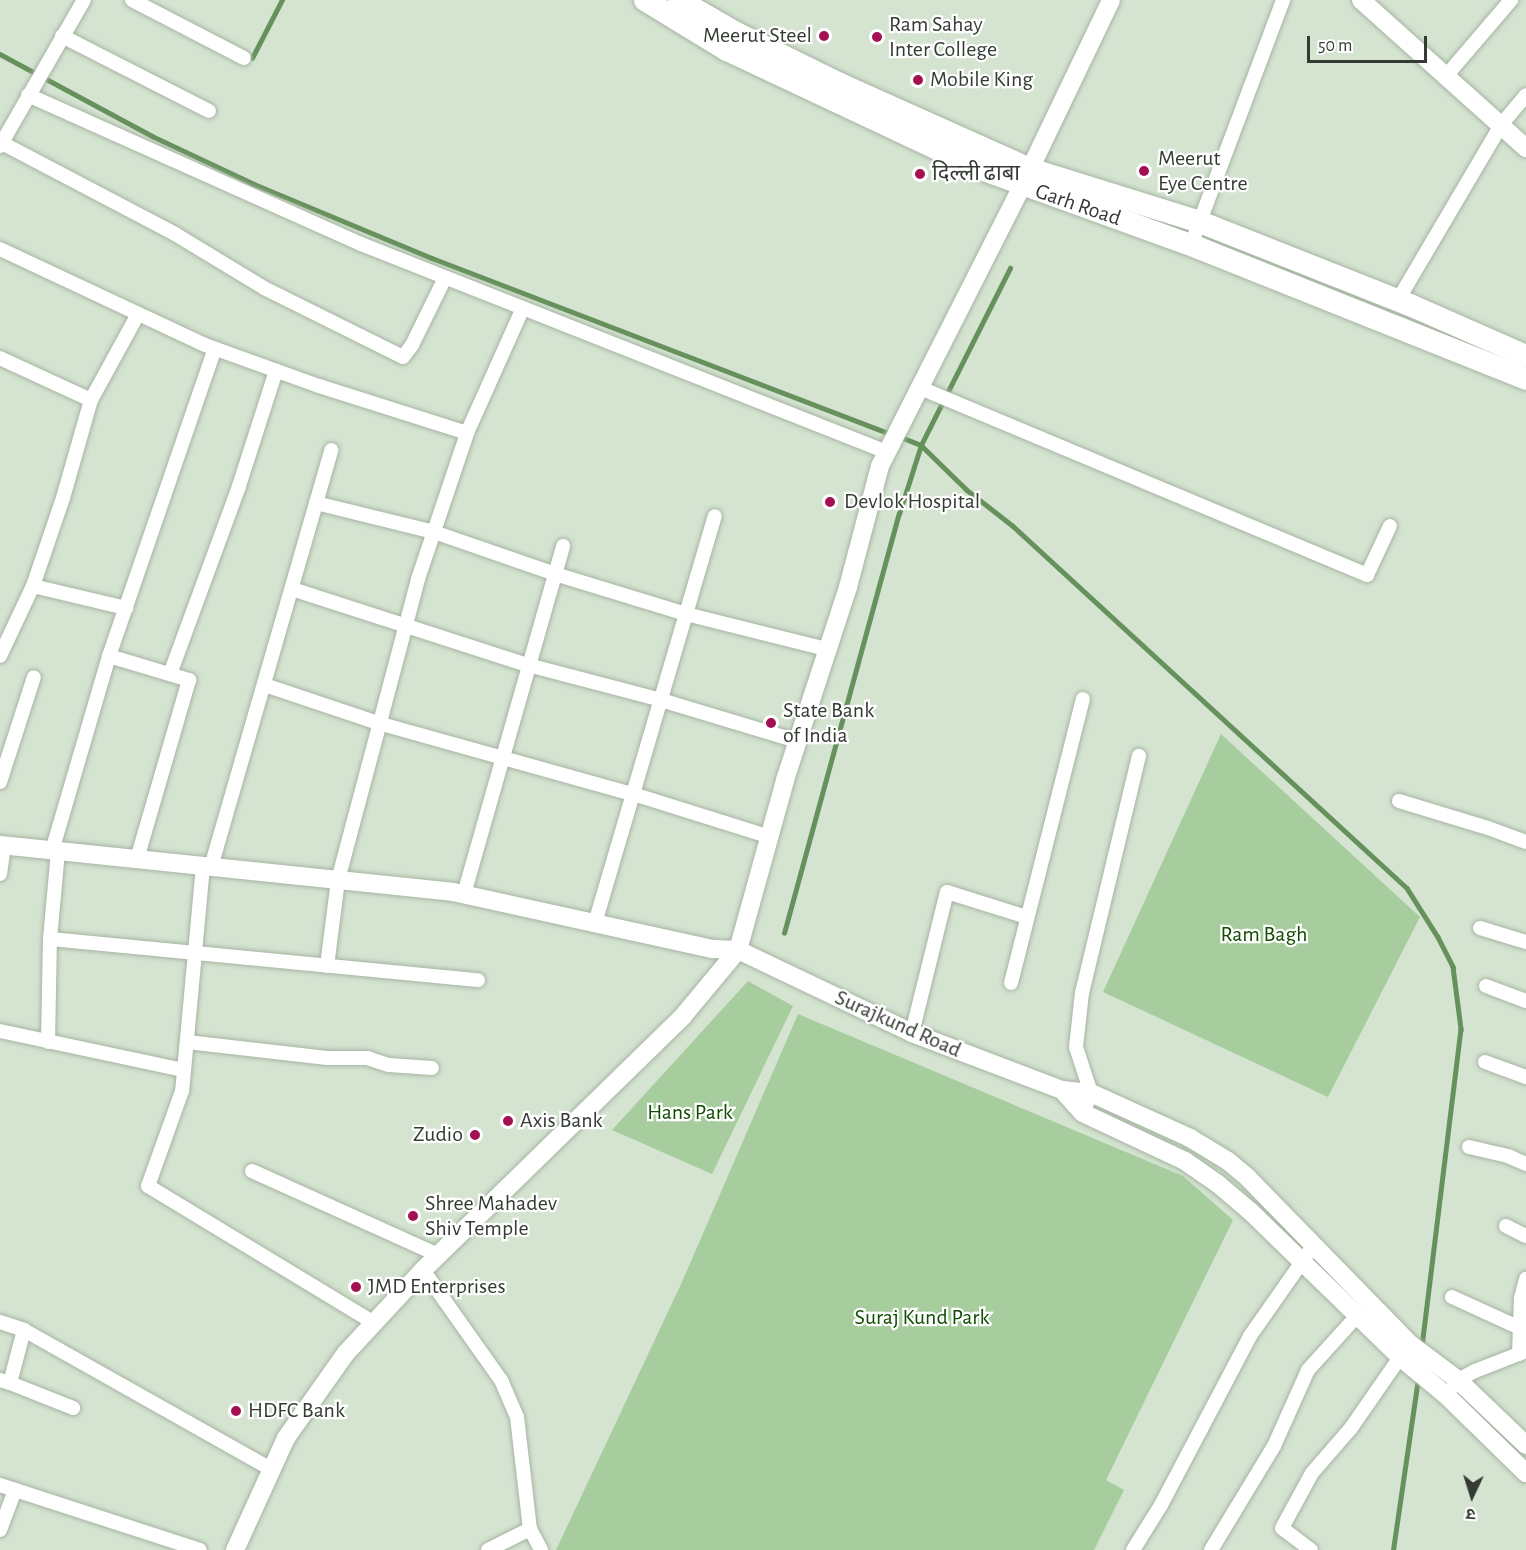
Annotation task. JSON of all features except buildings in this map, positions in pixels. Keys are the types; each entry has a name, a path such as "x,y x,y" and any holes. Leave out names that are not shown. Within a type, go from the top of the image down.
{"main road":[{"name":"Garh Road","path":"645,0 982,159 1191,245 1521,366"},
{"name":"Garh Road","path":"679,0 731,41"},
{"name":"Garh Road","path":"1026,177 1200,222 1398,300 1521,366"}],"street":[{"path":"84,0 1,144 175,234 264,288 403,357 412,345 445,279"},
{"path":"132,0 244,58"},
{"path":"235,1550 286,1438 346,1353 438,1255 683,1016 738,950 797,741 848,586 880,466 1026,177 1111,0"},
{"path":"1191,245 1283,0"},
{"path":"1361,0 1526,148"},
{"path":"1446,75 1511,0"},
{"path":"62,36 209,111"},
{"path":"31,90 361,244 522,310 887,452"},
{"path":"1398,300 1501,125 1526,95"},
{"path":"0,249 215,349 467,433"},
{"path":"327,966 338,880 406,624 467,433 522,310"},
{"path":"0,656 33,586 63,498 90,400 138,314"},
{"path":"48,1042 55,851 109,656 215,349"},
{"path":"0,358 90,400"},
{"path":"170,674 239,486 276,371"},
{"path":"918,387 1367,574 1390,526"},
{"path":"331,450 265,685 207,867 182,1091 148,1186 374,1323"},
{"path":"316,503 434,532 555,574 686,614 826,649"},
{"path":"595,922 715,516"},
{"path":"464,894 501,757 563,546"},
{"path":"33,586 126,608"},
{"path":"292,589 528,665 661,700 797,741"},
{"path":"109,656 189,680 137,859"},
{"path":"0,782 34,677"},
{"path":"265,685 378,723 633,794 770,837"},
{"path":"1011,982 1083,699"},
{"path":"1083,1113 1091,1093 1076,1047 1082,993 1139,756"},
{"path":"1399,801 1526,842"},
{"path":"0,874 2,845 464,894 713,949 738,950"},
{"path":"912,1033 947,892 1027,917"},
{"path":"1480,928 1526,942"},
{"path":"50,939 478,980"},
{"name":"Surajkund Road","path":"738,950 912,1033 1062,1090"},
{"path":"1486,986 1526,1001"},
{"path":"0,1031 184,1070"},
{"path":"187,1042 327,1058 367,1058 389,1065 432,1068"},
{"path":"1485,1062 1526,1077"},
{"path":"1062,1090 1091,1093 1190,1138 1228,1161 1313,1246 1408,1350 1441,1391 1526,1473"},
{"path":"1062,1090 1083,1113 1185,1161 1218,1184 1357,1316 1458,1380 1526,1445"},
{"path":"1469,1147 1508,1156 1526,1164"},
{"path":"252,1171 438,1255"},
{"path":"1506,1226 1526,1236"},
{"path":"1133,1550 1161,1505 1250,1336 1300,1261 1313,1246"},
{"path":"423,1270 501,1380 517,1417 530,1529 541,1550"},
{"path":"1441,1391 1458,1380 1523,1352 1520,1328 1521,1298 1526,1279"},
{"path":"1452,1297 1520,1328"},
{"path":"1211,1550 1274,1446 1308,1370 1357,1316"},
{"path":"0,1322 24,1330 271,1469"},
{"path":"24,1330 5,1382 72,1408"},
{"path":"1311,1550 1282,1528 1312,1473 1351,1428 1408,1350"},
{"path":"0,1485 200,1550"},
{"path":"0,1530 15,1490"},
{"path":"488,1550 530,1529"}],"green space":[{"name":"Ram Bagh","path":"1221,734 1420,917 1328,1097 1103,992"},
{"name":"Hans Park","path":"748,981 793,1006 712,1174 612,1130"},
{"name":"Suraj Kund Park","path":"798,1014 1183,1176 1233,1220 1106,1480 1124,1490 1094,1550 556,1550 682,1282"}],"waterway":[{"path":"252,58 282,0"},
{"path":"0,54 152,136 254,184 432,258 893,435"},
{"path":"784,933 899,514 921,445 1010,268"},
{"path":"901,437 921,445 967,490 1013,526 1407,888 1438,937 1453,967 1461,1029 1422,1348"},
{"path":"1393,1550 1418,1378"}],"place":[{"name":"Meerut Steel","path":"824,36"},
{"name":"Ram Sahay Inter College","path":"877,37"},
{"name":"Mobile King","path":"918,80"},
{"name":"Meerut Eye Centre","path":"1144,171"},
{"name":"दिल्ली ढाबा","path":"920,174"},
{"name":"Devlok Hospital","path":"830,502"},
{"name":"State Bank of India","path":"771,723"},
{"name":"Axis Bank","path":"508,1121"},
{"name":"Zudio","path":"475,1135"},
{"name":"Shree Mahadev Shiv Temple","path":"413,1216"},
{"name":"JMD Enterprises","path":"356,1287"},
{"name":"HDFC Bank","path":"236,1411"}]}
